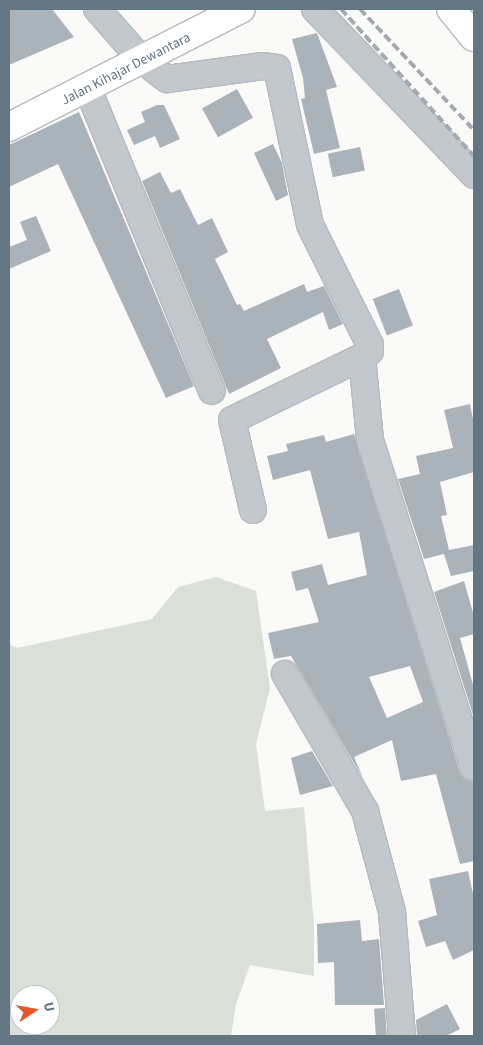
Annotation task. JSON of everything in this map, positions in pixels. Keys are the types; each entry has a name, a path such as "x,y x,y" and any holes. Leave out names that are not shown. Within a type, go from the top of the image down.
{"main road":[{"name":"Jalan Kihajar Dewantara","path":"9,127 88,89 141,59 241,9"},
{"path":"451,9 474,37"}],"street":[{"path":"96,9 141,59 167,79 263,66 277,68 310,225 370,345 370,351 362,357 232,420 253,510"},
{"path":"315,9 474,175"},
{"path":"88,89 212,391"},
{"path":"362,357 370,440 474,767"},
{"path":"285,674 365,811 392,912 402,1036"}],"shaded area":[{"path":"216,577 256,591 270,688 256,744 265,811 304,807 314,925 314,976 250,965 236,1004 231,1036 9,1036 9,644 17,648 152,619 178,587"}],"building":[{"path":"9,9 52,9 74,37 9,65"},
{"path":"317,33 337,87 326,90 340,148 314,154 301,99 305,98 303,78 292,39"},
{"path":"237,89 253,118 218,137 202,108"},
{"path":"157,105 164,105 180,139 160,148 155,136 134,145 127,130 145,122 141,112"},
{"path":"79,112 194,386 166,398 58,164 9,187 9,145"},
{"path":"273,144 282,163 288,195 276,201 254,153"},
{"path":"360,147 365,170 333,177 328,154"},
{"path":"160,172 171,193 180,189 198,225 212,218 228,252 215,259 237,305 240,304 244,311 304,284 307,292 324,286 343,324 329,330 323,312 267,339 281,368 229,394 142,181"},
{"path":"36,216 51,251 9,269 9,247 27,240 20,222"},
{"path":"399,289 413,325 387,335 373,299"},
{"path":"470,404 474,424 474,472 440,482 447,515 441,516 449,550 474,545 474,571 451,576 444,554 424,559 398,479 420,474 416,456 453,448 444,410"},
{"path":"354,434 460,772 464,778 474,782 474,861 460,864 436,774 401,781 392,740 354,757 363,778 291,656 274,659 268,633 319,622 308,588 296,591 291,572 322,564 328,585 367,575 359,532 328,539 310,470 273,480 267,456 288,451 286,444 324,435 326,442","holes":["410,666 423,702 387,718 369,677"]},
{"path":"464,581 474,616 474,634 460,638 474,688 474,718 434,592"},
{"path":"312,751 333,786 300,795 291,758"},
{"path":"468,871 474,898 474,950 453,960 445,941 426,947 418,921 437,915 429,879"},
{"path":"360,920 362,941 379,939 384,1005 335,1005 334,962 318,963 317,924"},
{"path":"447,1004 460,1029 446,1036 417,1036 416,1020"},
{"path":"385,1008 387,1036 376,1036 374,1009"}],"railway":[{"path":"341,9 474,156"},
{"path":"360,9 474,130"}]}
